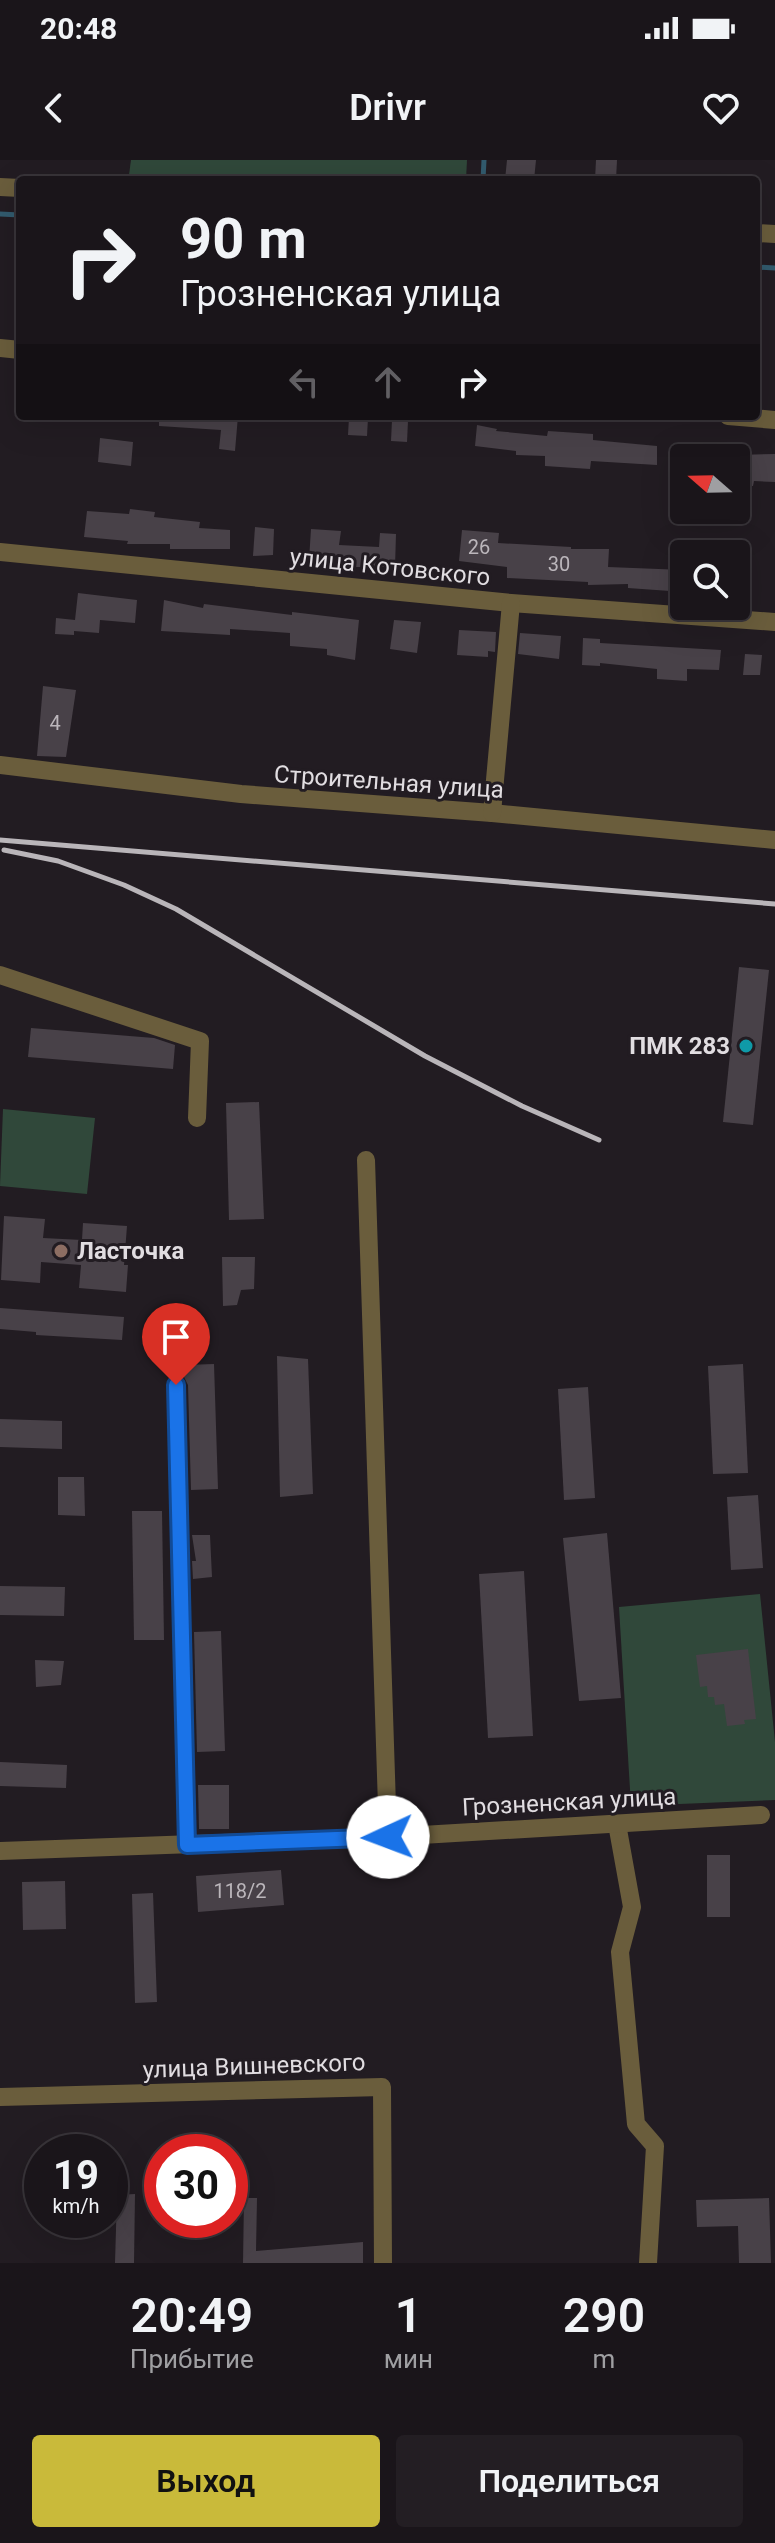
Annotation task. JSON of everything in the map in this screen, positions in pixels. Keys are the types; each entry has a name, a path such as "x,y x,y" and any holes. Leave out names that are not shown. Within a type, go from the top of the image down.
{"street":[{"name":"улица Котовского","path":"0,552 511,603 775,622"},
{"path":"492,813 511,603"},
{"name":"Строительная улица","path":"0,765 241,794 492,813 775,840"},
{"path":"0,975 200,1041 197,1118"},
{"path":"366,1160 388,1837"},
{"path":"176,1385 187,1845"},
{"name":"Грозненская улица","path":"0,1851 388,1837 761,1815"},
{"path":"617,1824 632,1907 620,1952 636,2124 655,2146 648,2263"},
{"name":"улица Вишневского","path":"0,2097 382,2087 383,2263"}],"green space":[{"path":"131,160 467,160 466,176 129,175"},
{"path":"3,1109 95,1118 87,1194 0,1186"},
{"path":"760,1594 775,1742 775,1800 631,1806 619,1607"}],"building":[{"path":"507,160 536,160 534,176 505,176"},
{"path":"596,160 617,160 616,176 595,176"},
{"path":"159,420 238,420 235,451 219,449 221,430 159,426"},
{"path":"349,420 368,420 367,436 348,435"},
{"path":"392,420 408,421 407,442 391,441"},
{"path":"477,425 496,431 547,436 548,431 593,434 593,440 657,446 657,465 591,461 590,469 545,466 545,456 516,455 516,451 475,446"},
{"path":"100,438 133,442 131,466 98,462"},
{"path":"775,454 775,482 754,481 753,486 750,486 750,455"},
{"path":"130,509 155,512 154,517 200,522 199,528 230,530 230,549 170,549 170,544 127,544 128,541 84,537 87,511 129,514"},
{"path":"255,527 274,529 273,555 253,556"},
{"path":"311,529 341,531 339,545 379,547 380,533 396,534 395,567 340,567 341,560 309,560"},
{"path":"462,530 499,533 498,543 609,549 608,567 670,569 670,591 628,588 628,584 588,585 588,582 507,578 507,567 459,561"},
{"path":"78,593 137,600 135,623 100,620 99,633 74,631 74,635 55,634 56,618 75,620"},
{"path":"164,600 203,608 204,604 359,620 355,660 327,655 327,649 290,646 290,633 230,629 230,635 161,631"},
{"path":"394,620 421,622 417,653 390,649"},
{"path":"459,630 496,632 495,652 488,651 488,657 457,655"},
{"path":"520,633 561,636 559,659 518,654"},
{"path":"583,638 600,639 600,643 721,650 719,670 687,669 687,681 657,679 657,669 600,663 600,666 582,665"},
{"path":"745,654 762,655 760,675 743,675"},
{"path":"43,686 76,690 66,757 37,756"},
{"name":"ПМК 283","path":"739,967 769,970 753,1125 723,1122"},
{"path":"31,1028 154,1038 175,1045 173,1069 28,1057"},
{"path":"259,1102 264,1219 229,1220 226,1103"},
{"path":"4,1216 45,1219 43,1238 82,1240 83,1223 127,1226 124,1265 128,1265 126,1292 79,1288 81,1265 41,1262 40,1283 1,1280"},
{"path":"222,1257 255,1257 254,1289 241,1290 237,1305 223,1306"},
{"path":"0,1308 124,1317 122,1340 36,1335 36,1332 0,1329"},
{"path":"277,1356 308,1359 313,1494 280,1497"},
{"path":"214,1364 218,1489 191,1490 188,1385 184,1365"},
{"path":"743,1364 748,1473 713,1474 708,1366"},
{"path":"588,1387 595,1498 564,1500 558,1389"},
{"path":"0,1419 62,1421 62,1449 0,1447"},
{"path":"58,1477 84,1477 85,1516 58,1515"},
{"path":"758,1495 763,1568 731,1570 727,1497"},
{"path":"132,1511 162,1511 164,1640 134,1640"},
{"path":"607,1533 621,1698 579,1701 563,1538"},
{"path":"192,1535 210,1535 212,1577 193,1579 192,1561 196,1561"},
{"path":"524,1571 533,1736 488,1738 479,1574"},
{"path":"0,1586 65,1587 64,1616 0,1615"},
{"path":"221,1631 225,1751 197,1752 194,1632"},
{"path":"748,1649 756,1719 727,1726 724,1704 715,1705 714,1697 708,1697 707,1686 700,1687 696,1655"},
{"path":"35,1660 64,1661 61,1685 36,1687"},
{"path":"0,1762 67,1765 66,1788 0,1786"},
{"path":"198,1785 229,1785 229,1829 199,1829"},
{"path":"707,1855 730,1855 730,1917 707,1917"},
{"path":"281,1870 284,1905 198,1912 196,1876"},
{"path":"65,1881 66,1929 23,1930 22,1882"},
{"path":"153,1893 157,2002 135,2003 132,1894"},
{"path":"128,2194 135,2194 134,2263 115,2263 116,2238 128,2238"},
{"path":"248,2198 257,2198 256,2251 363,2242 363,2263 243,2263 243,2238 248,2238"},
{"path":"769,2198 771,2263 739,2263 738,2226 697,2227 696,2200"}],"waterway":[{"path":"483,176 484,160"},
{"path":"0,214 16,215"},
{"path":"760,267 775,268"}],"railway":[{"path":"0,840 775,904"},
{"path":"4,850 58,861 124,885 176,909 425,1056 522,1106 599,1140"}],"place":[{"name":"ПМК 283","path":"746,1046"},
{"name":"Ласточка","path":"61,1251"}],"route":[{"path":"176,1385 187,1845 388,1837"}]}
